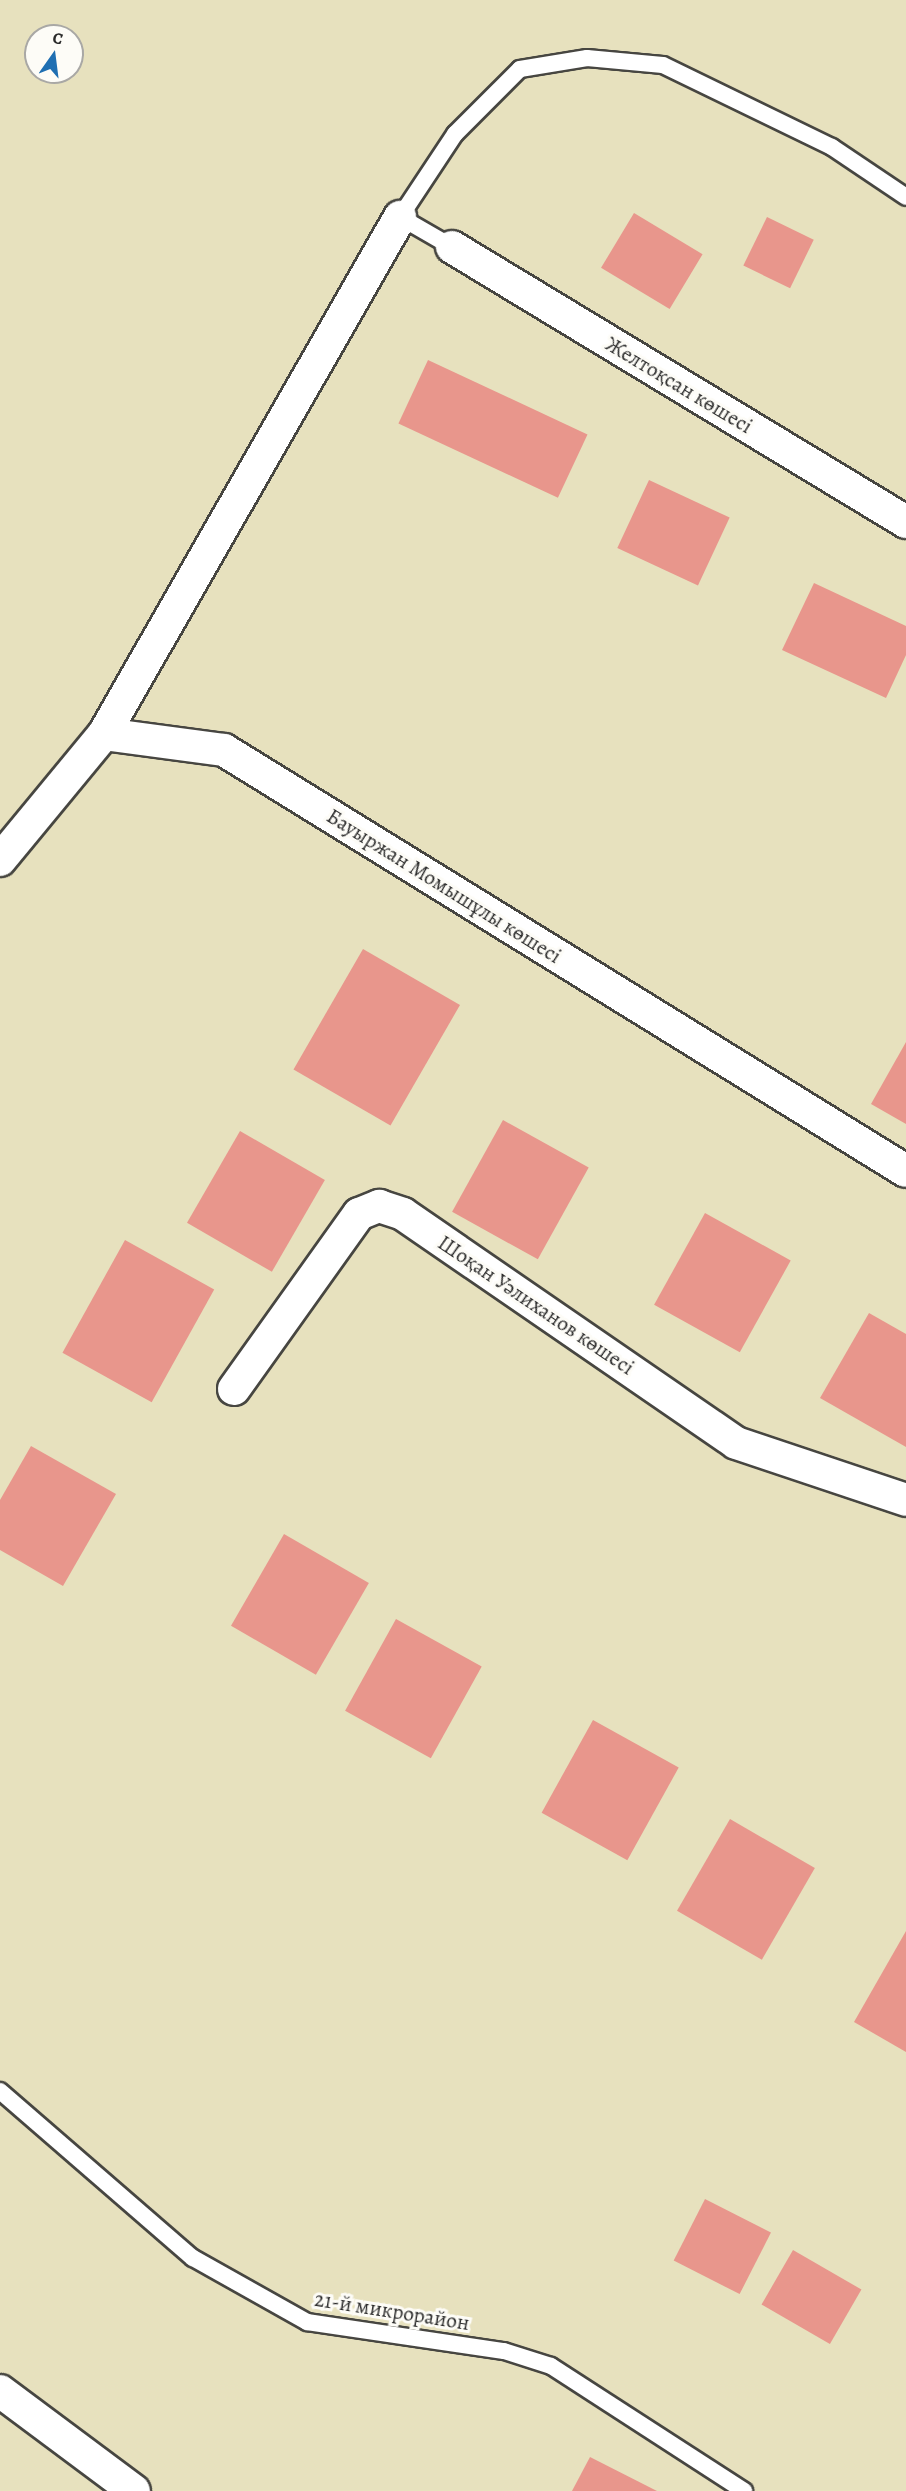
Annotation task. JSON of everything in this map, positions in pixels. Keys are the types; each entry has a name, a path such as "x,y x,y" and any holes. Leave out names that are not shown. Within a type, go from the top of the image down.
{"street":[{"path":"0,860 104,734 400,217"},
{"name":"Желтоқсан көшесі","path":"452,247 906,522"},
{"name":"Бауыржан Момышұлы көшесі","path":"104,734 224,750 906,1171"},
{"name":"Шоқан Уәлиханов көшесі","path":"234,1389 359,1214 379,1206 403,1214 736,1443 906,1500"},
{"path":"0,2391 134,2491"}],"lane":[{"path":"452,247 400,217 455,134 520,69 587,58 663,65 832,147 906,197"},
{"name":"21-й микрорайон","path":"0,2091 193,2258 307,2322 504,2352 551,2366 744,2491"}],"building":[{"path":"634,213 703,254 670,309 601,268"},
{"path":"767,217 814,240 790,288 743,266"},
{"path":"428,360 588,434 558,498 398,423"},
{"path":"649,480 730,518 698,586 617,548"},
{"path":"814,583 906,626 906,655 886,698 782,650"},
{"path":"363,949 460,1005 390,1125 294,1069"},
{"path":"906,1042 906,1124 871,1104"},
{"path":"503,1120 589,1168 538,1259 452,1212"},
{"path":"240,1131 325,1180 272,1272 187,1223"},
{"path":"705,1213 791,1261 740,1352 654,1305"},
{"path":"125,1240 214,1289 152,1402 62,1353"},
{"path":"869,1313 906,1334 906,1447 820,1398"},
{"path":"31,1446 116,1494 63,1586 0,1550 0,1500"},
{"path":"284,1534 369,1583 316,1675 231,1626"},
{"path":"396,1619 482,1667 431,1758 345,1711"},
{"path":"593,1720 679,1768 627,1860 542,1813"},
{"path":"730,1819 815,1868 762,1960 677,1911"},
{"path":"906,1931 906,2052 854,2022"},
{"path":"705,2199 771,2233 740,2294 674,2260"},
{"path":"793,2250 861,2290 830,2344 762,2305"},
{"path":"590,2457 657,2491 572,2491"}]}
